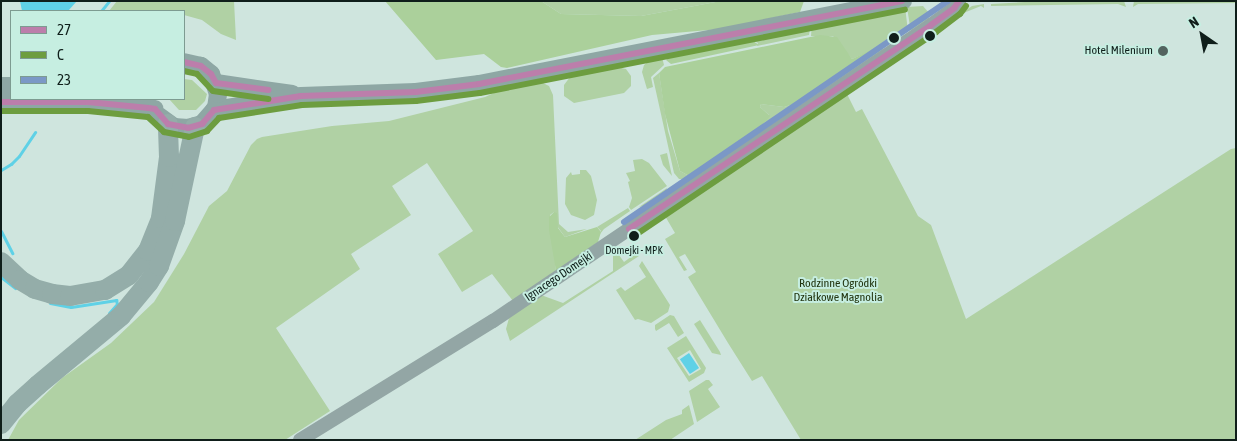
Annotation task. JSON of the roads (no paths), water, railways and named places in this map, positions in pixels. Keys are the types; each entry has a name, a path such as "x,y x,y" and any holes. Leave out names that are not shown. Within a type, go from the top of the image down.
{"highway":[{"path":"1,262 20,280 36,289 52,294 70,296 105,290 129,275 148,251 161,218 170,157 158,111"},
{"path":"1,424 17,404 38,384 121,316 149,282 159,266 175,222 195,127"}],"main road":[{"path":"214,110 244,107 301,96 407,93 479,84 873,4 903,1"},
{"path":"56,100 158,111 181,128 195,127 208,120 214,110 218,94 216,83 211,74 201,66 185,62"},
{"path":"216,83 301,96"},
{"path":"1,86 8,97"}],"street":[{"name":"Ignacego Domejki","path":"300,440 493,321 931,26 954,8 958,1"}],"water":[{"path":"20,1 77,1 69,10 22,10"},
{"path":"689,353 699,368 690,374 680,359"}],"waterway":[{"path":"102,10 109,1"},
{"path":"1,170 19,156 35,132"},
{"path":"1,231 12,253"},
{"path":"1,277 15,288"},
{"path":"50,303 71,307 116,300 117,304 109,313"}],"place":[{"name":"Hotel Milenium","path":"1163,51"},
{"name":"Domejki - MPK","path":"634,236"}],"park label":[{"name":"Rodzinne Ogródki Działkowe Magnolia","path":"838,291"}]}
